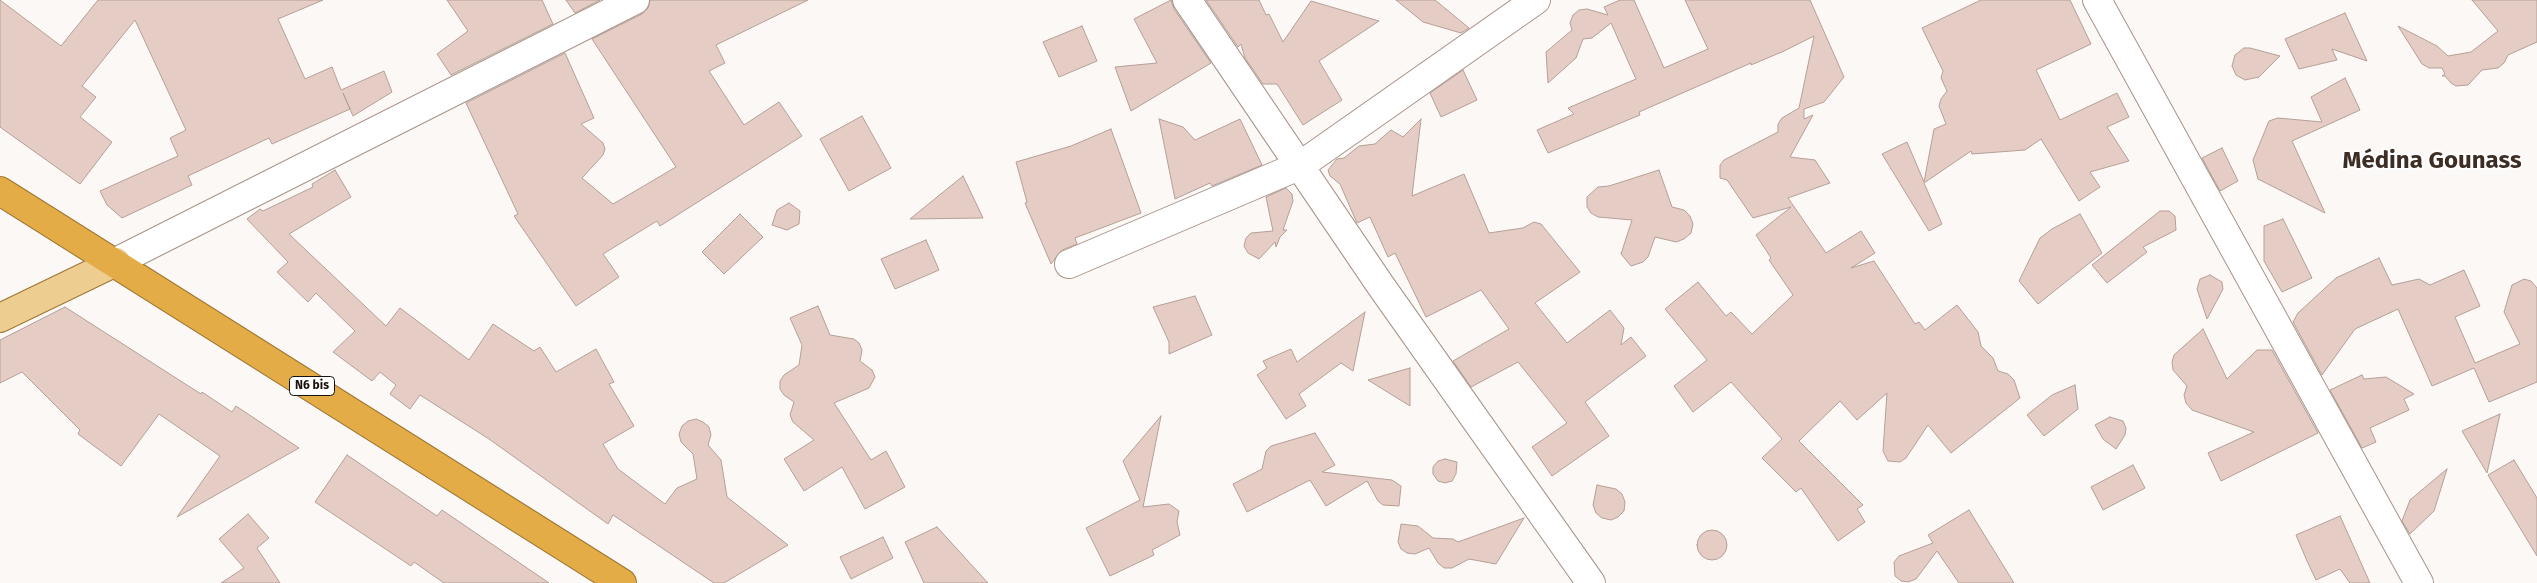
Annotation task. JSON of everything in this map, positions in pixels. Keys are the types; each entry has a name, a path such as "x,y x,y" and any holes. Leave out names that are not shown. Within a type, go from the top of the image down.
{"highway":[{"name":"N6 bis","path":"0,191 116,262 622,583"}],"main road":[{"path":"0,318 116,262"}],"street":[{"path":"116,262 635,0"},
{"path":"1187,0 1301,165 1381,286 1591,583"},
{"path":"1069,264 1301,165 1536,0"},
{"path":"2097,0 2419,583"}],"building":[{"path":"0,0 61,46 98,0 323,0 278,19 305,79 332,67 341,90 384,71 392,92 353,116 350,109 272,144 269,138 188,176 192,185 122,218 107,205 100,191 178,156 170,138 186,130 135,20 82,86 96,97 80,117 112,142 80,184 0,127"},
{"path":"447,0 542,0 553,24 451,75 437,54 468,31"},
{"path":"566,0 600,0 575,13"},
{"path":"650,0 808,0 716,45 725,63 709,71 744,125 779,102 802,136 660,226 657,221 603,254 619,277 576,306 514,216 518,214 466,103 565,53 594,118 581,124 603,143 605,149 603,155 582,178 613,204 676,167 592,39 642,14 648,8"},
{"path":"1171,0 1174,9 1211,63 1131,111 1115,67 1157,63 1134,19"},
{"path":"1206,0 1259,0 1266,15 1269,14 1283,42 1311,1 1379,21 1319,61 1342,100 1303,125 1277,84 1263,84 1245,58 1241,44 1238,47"},
{"path":"1396,0 1435,0 1469,28 1461,33 1423,22"},
{"path":"1620,0 1634,0 1664,68 1708,49 1685,0 1810,0 1844,77 1824,102 1804,109 1804,119 1813,115 1790,157 1815,160 1830,183 1788,198 1826,253 1861,231 1875,253 1851,268 1874,261 1915,324 1919,322 1925,330 1957,305 1978,332 1981,346 1993,358 1998,371 2008,374 2014,380 2020,398 1951,453 1928,425 1906,458 1900,462 1888,461 1883,451 1887,393 1857,420 1840,401 1799,441 1863,505 1857,509 1865,522 1838,541 1801,488 1796,492 1762,458 1782,439 1731,382 1693,412 1674,386 1707,360 1665,309 1698,282 1726,316 1731,312 1752,334 1793,295 1769,260 1771,258 1756,235 1791,207 1753,218 1727,180 1720,178 1720,165 1724,160 1778,132 1778,124 1782,118 1799,108 1814,36 1784,51 1751,65 1751,63 1639,112 1640,115 1548,153 1537,130 1574,114 1568,108 1636,79 1611,23 1592,38 1583,39 1576,58 1548,83 1546,52 1572,30 1570,23 1573,15 1579,10 1587,9 1608,15 1604,7"},
{"path":"1981,0 2070,0 2091,44 2036,70 2060,120 2117,93 2129,117 2107,127 2129,161 2090,172 2100,187 2079,201 2041,139 2025,150 1972,154 1971,151 1924,183 1942,224 1929,231 1882,154 1907,142 1924,182 1934,129 1946,124 1939,106 1941,99 1947,91 1941,78 1943,71 1922,28"},
{"path":"2472,0 2537,0 2537,42 2508,55 2504,63 2498,68 2482,70 2468,85 2456,86 2445,76 2442,76 2445,74 2442,68 2429,68 2422,64 2398,26 2437,46 2448,56 2471,52 2498,31"},
{"path":"2345,13 2367,61 2332,49 2337,60 2299,69 2285,39"},
{"path":"1082,26 1097,61 1059,77 1043,42"},
{"path":"2244,48 2280,56 2259,77 2245,80 2236,75 2232,66 2235,55"},
{"path":"1463,70 1477,100 1441,117 1430,93"},
{"path":"2345,78 2360,110 2292,141 2325,213 2258,179 2253,160 2269,121 2278,118 2322,122 2311,97"},
{"path":"862,116 891,168 849,191 820,139"},
{"path":"1159,119 1183,127 1195,140 1240,119 1262,165 1212,186 1210,183 1175,199"},
{"path":"1421,119 1412,196 1464,174 1489,233 1523,228 1534,222 1541,224 1580,272 1535,303 1567,343 1610,310 1624,328 1621,345 1631,337 1646,356 1585,402 1609,436 1552,476 1532,447 1567,423 1518,362 1471,387 1453,361 1509,329 1481,290 1426,317 1395,253 1388,257 1370,217 1357,223 1340,184 1330,176 1328,170 1337,159 1344,158 1359,146 1375,144 1391,130 1403,137"},
{"path":"1111,129 1141,213 1075,238 1077,244 1062,250 1051,264 1025,203 1027,202 1016,162 1071,146"},
{"path":"2222,148 2238,181 2220,191 2202,158"},
{"path":"335,170 351,197 289,234 386,326 400,308 469,360 493,324 534,351 540,347 556,372 596,349 614,382 609,384 634,426 603,444 618,469 665,504 677,488 697,479 693,454 681,442 679,434 682,426 688,421 696,419 703,422 709,427 711,435 708,445 721,460 727,497 788,545 724,583 714,583 613,515 608,524 489,439 420,395 410,409 390,394 396,385 380,372 372,381 333,352 355,331 316,293 308,302 277,272 288,262 247,219 260,209 263,211 313,187 312,184"},
{"path":"1659,170 1672,207 1684,210 1690,216 1693,224 1691,233 1684,239 1676,242 1655,237 1648,257 1643,262 1631,266 1621,254 1632,220 1598,217 1591,213 1587,207 1587,197 1598,187 1609,186"},
{"path":"963,176 983,218 910,219"},
{"path":"1286,188 1292,194 1293,201 1283,230 1287,230 1280,237 1276,247 1275,242 1259,259 1248,253 1244,246 1246,238 1251,233 1273,231 1266,197"},
{"path":"789,203 800,211 799,224 787,230 772,225 777,210"},
{"path":"2160,211 2169,211 2175,216 2176,230 2143,247 2147,252 2107,283 2092,265"},
{"path":"740,214 763,237 724,274 702,252"},
{"path":"2080,214 2102,253 2038,304 2019,281 2040,238 2052,229"},
{"path":"2283,219 2312,278 2282,292 2264,261 2264,226"},
{"path":"926,240 939,270 895,289 881,259"},
{"path":"2379,258 2392,285 2419,279 2430,285 2464,270 2480,306 2455,317 2475,363 2520,344 2504,312 2512,285 2524,279 2531,281 2537,288 2537,382 2489,402 2474,368 2432,386 2398,309 2355,329 2322,375 2293,322 2298,313 2336,278"},
{"path":"2210,275 2222,282 2223,289 2207,319 2197,289 2200,279"},
{"path":"1195,296 1212,335 1169,354 1169,342 1153,307"},
{"path":"818,306 830,335 854,339 859,343 862,350 860,361 872,370 875,377 869,388 834,403 871,460 886,451 905,487 865,509 842,467 804,491 784,459 814,440 793,422 790,415 794,402 784,395 780,389 780,381 784,375 799,365 802,345 790,318"},
{"path":"65,307 201,394 202,392 232,412 236,406 299,448 177,517 220,456 159,414 121,466 78,434 80,430 22,372 0,383 0,340"},
{"path":"1365,312 1353,371 1341,363 1299,394 1306,406 1286,419 1257,375 1267,368 1263,361 1291,349 1297,362"},
{"path":"2203,329 2227,379 2257,350 2272,350 2318,433 2221,481 2208,453 2254,432 2192,410 2186,403 2184,395 2187,386 2173,370 2172,362 2174,355"},
{"path":"1410,368 1410,406 1368,380"},
{"path":"2362,375 2364,379 2386,377 2414,394 2404,399 2409,410 2370,428 2376,442 2362,448 2330,390"},
{"path":"2075,385 2078,409 2044,436 2027,415 2052,395"},
{"path":"2500,414 2487,473 2462,431"},
{"path":"1161,416 1143,507 1169,504 1179,511 1177,522 1180,535 1152,550 1154,555 1110,576 1086,528 1140,500 1123,461"},
{"path":"2110,417 2123,421 2126,428 2125,435 2116,449 2103,439 2095,425"},
{"path":"1315,433 1335,465 1322,472 1392,480 1401,486 1399,506 1383,505 1378,501 1367,481 1326,506 1310,480 1247,512 1233,484 1262,469 1266,451 1271,446"},
{"path":"347,455 437,516 442,510 549,583 444,583 414,562 411,566 315,502"},
{"path":"1445,459 1457,462 1456,474 1452,481 1445,483 1438,481 1433,474 1433,467 1438,461"},
{"path":"2514,460 2537,498 2537,556 2488,475"},
{"path":"2133,465 2145,488 2103,510 2091,487"},
{"path":"2447,469 2434,511 2410,534 2402,521 2410,500"},
{"path":"1597,485 1616,489 1622,494 1625,502 1624,511 1618,517 1611,520 1602,518 1596,513 1593,505"},
{"path":"1969,510 2014,583 1959,583 1937,551 1916,579 1908,582 1901,581 1895,576 1894,562 1899,556 1933,543 1928,535"},
{"path":"248,514 269,538 257,548 280,583 221,583 244,568 219,539"},
{"path":"2340,516 2370,583 2350,583 2340,569 2316,580 2307,561 2296,535"},
{"path":"1524,518 1496,564 1469,559 1452,568 1444,568 1438,563 1429,548 1415,554 1407,553 1401,549 1398,542 1401,524 1418,526 1433,538 1453,539 1458,542"},
{"path":"937,527 988,583 924,583 905,542"},
{"path":"1712,530 1718,531 1726,539 1726,551 1718,559 1712,560 1706,559 1698,551 1697,545 1698,539 1706,531"},
{"path":"883,537 893,558 851,579 840,557"}],"district":[{"name":"Médina Gounass","path":"2432,161"}]}
